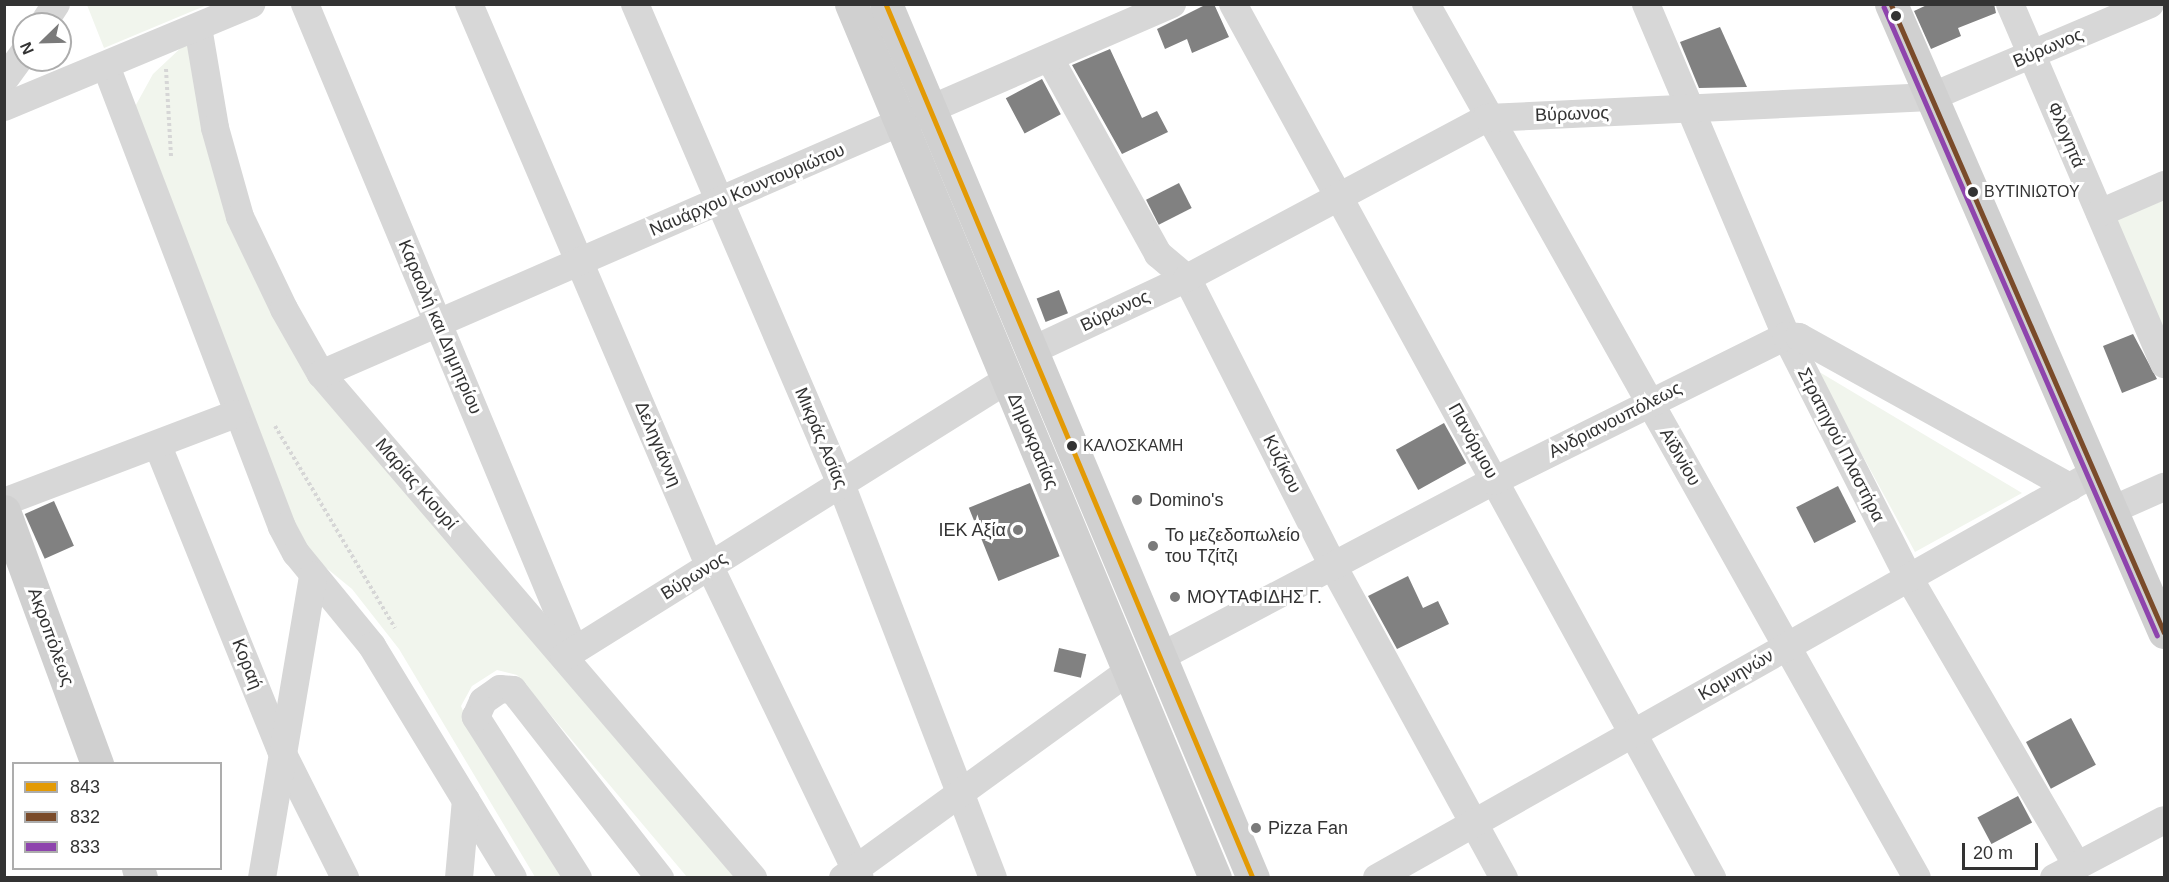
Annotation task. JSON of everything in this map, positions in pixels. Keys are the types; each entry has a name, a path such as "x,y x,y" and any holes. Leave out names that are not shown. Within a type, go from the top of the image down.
{"main road":[{"name":"Δημοκρατίας","path":"851,4 915,119 1031,351 1253,878"},
{"name":"Δημοκρατίας","path":"886,4 915,119 1007,381 1215,878"},
{"path":"1891,4 1931,97 2083,480 2112,510 2164,632"},
{"name":"Ακροπόλεως","path":"4,511 96,762"}],"street":[{"path":"7,92 106,66 251,4"},
{"name":"Καραολή και Δημητρίου","path":"305,4 438,323 569,653"},
{"name":"Δεληγιάννη","path":"469,4 710,567 853,875"},
{"name":"Μικράς Ασίας","path":"635,4 841,484 993,878"},
{"name":"Ναυάρχου Κουντουριώτου","path":"321,374 915,119 1172,4"},
{"name":"Πανόρμου","path":"1233,4 1712,878"},
{"name":"Αϊδινίου","path":"1426,4 1487,118 1917,878"},
{"name":"Στρατηγού Πλαστήρα","path":"1646,4 1786,336 1910,578 2066,871"},
{"name":"Φλογητά","path":"2010,4 2164,364"},
{"name":"Βύρωνος","path":"1031,351 1187,278 1487,118 1931,97 2150,4"},
{"name":"Μαρίας Κιουρί","path":"198,27 215,128 240,216 321,374 569,653 753,878"},
{"name":"Κυζίκου","path":"1050,59 1158,254 1187,278 1333,566 1504,878"},
{"path":"106,66 236,414 282,527 313,575 372,646 513,878"},
{"path":"7,92 16,72"},
{"path":"2100,213 2164,185"},
{"path":"1786,336 1799,337 2083,480"},
{"name":"Ανδριανουπόλεως","path":"1160,657 1648,402 1786,336"},
{"name":"Βύρωνος","path":"569,653 1007,381"},
{"path":"4,502 158,446 236,414"},
{"name":"Κοραή","path":"158,446 281,750 345,878"},
{"name":"Κομνηνών","path":"1377,878 2083,480"},
{"path":"2112,510 2164,487"},
{"path":"262,878 281,750 313,575"},
{"path":"853,875 959,794 1129,671"},
{"path":"578,878 476,717 483,701 500,689 513,690 660,878"},
{"path":"459,878 466,800"},
{"path":"2066,871 2164,820"}],"path":[{"path":"166,40 166,109 173,166"},
{"path":"271,418 398,632"}],"shaded area":[{"path":"87,5 207,5 104,48"},
{"path":"197,38 216,143 302,348 747,877 687,877 517,675 497,670 472,686 461,706 471,731 563,877 535,877 399,649 352,589 313,557 268,470 132,112 153,74 185,44"},
{"path":"2164,192 2164,343 2111,215"},
{"path":"1816,370 2022,493 1915,552"}],"building":[{"path":"1207,4 1214,4 1229,37 1192,53 1187,39 1165,49 1157,29"},
{"path":"1929,4 1994,4 1996,13 1958,28 1961,36 1931,49 1914,11"},
{"path":"1720,27 1747,87 1699,88 1680,42"},
{"path":"1110,49 1142,118 1157,111 1168,132 1122,154 1072,65"},
{"path":"1042,79 1061,114 1025,134 1006,98"},
{"path":"1179,183 1192,208 1159,225 1146,200"},
{"path":"1059,290 1068,313 1046,322 1037,299"},
{"path":"2133,334 2157,379 2122,393 2103,346"},
{"path":"1444,423 1466,463 1418,490 1396,450"},
{"name":"ΙΕΚ Αξία","path":"1030,483 1060,556 998,581 969,508"},
{"path":"1838,486 1856,522 1814,543 1796,507"},
{"path":"54,501 74,546 45,559 25,514"},
{"path":"1408,576 1423,608 1438,601 1449,624 1397,649 1368,596"},
{"path":"1059,648 1086,654 1081,678 1054,671"},
{"path":"2071,718 2096,765 2051,789 2026,742"},
{"path":"2018,796 2032,822 1991,844 1977,818"}],"transit line":[{"name":"843","path":"886,4 1253,878"},
{"name":"832","path":"1891,4 2164,632"},
{"name":"833","path":"1884,7 2157,635"}],"place":[{"name":"ΒΥΤΙΝΙΩΤΟΥ","path":"1973,192"},
{"name":"ΚΑΛΟΣΚΑΜΗ","path":"1072,446"},
{"name":"Domino's","path":"1137,500"},
{"name":"ΙΕΚ Αξία","path":"1018,530"},
{"name":"Το μεζεδοπωλείο του Τζίτζι","path":"1153,546"},
{"name":"ΜΟΥΤΑΦΙΔΗΣ Γ.","path":"1175,597"},
{"name":"Pizza Fan","path":"1256,828"}]}
